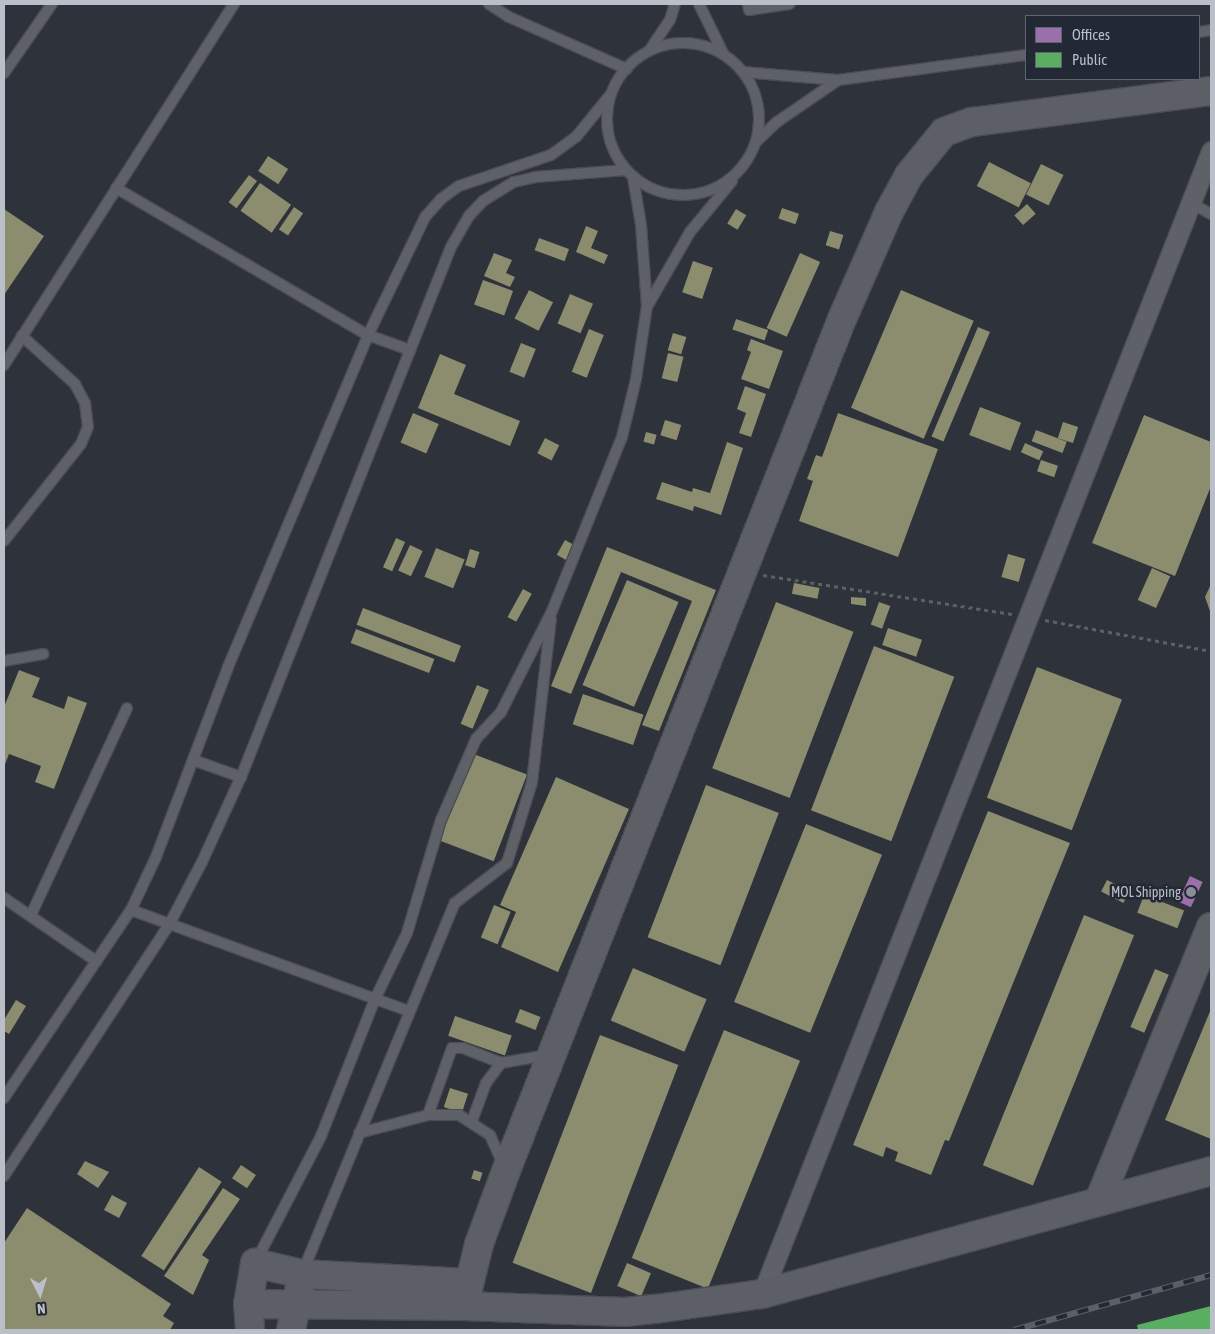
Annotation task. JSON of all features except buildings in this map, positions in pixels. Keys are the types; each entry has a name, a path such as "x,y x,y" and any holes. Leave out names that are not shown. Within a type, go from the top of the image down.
{"main road":[{"path":"466,1295 506,1171 842,319 889,212 919,160 944,132 972,122 1211,91"},
{"path":"1099,1201 1155,1070 1211,926"},
{"path":"466,1295 298,1304 249,1317 255,1264 302,1274 466,1295 625,1312 762,1294 1211,1171"},
{"path":"291,1330 298,1304 302,1274"}],"street":[{"path":"762,1294 1026,616 1211,151"}],"lane":[{"path":"4,73 52,4"},
{"path":"4,365 234,4"},
{"path":"488,4 509,17 626,69"},
{"path":"4,1098 131,910 156,857 228,667 368,335 404,256 425,218 441,199 459,186 551,155 576,137 611,94 626,69 649,51 670,20 674,4"},
{"path":"699,4 723,54 743,72 756,97 760,120 756,142"},
{"path":"748,4 749,10 790,4"},
{"path":"649,51 670,44 692,43 723,54"},
{"path":"743,72 838,80 1025,55"},
{"path":"647,306 690,232 740,170 756,142 777,122 838,80"},
{"path":"611,94 607,114 608,134 615,153 630,173 653,189 688,195 722,184 740,170"},
{"path":"255,1264 321,1136 376,1000 407,933 441,820 476,739 501,712 552,611 622,437 636,379 647,306 641,225 630,173"},
{"path":"4,1176 170,925 241,777 451,247 469,216 483,201 514,182 535,177 630,173"},
{"path":"116,188 368,335 410,350"},
{"path":"1191,203 1211,214"},
{"path":"4,541 81,444 88,427 85,403 75,384 22,336"},
{"path":"302,1274 408,1011 455,902 507,863 532,782 552,611"},
{"path":"4,661 43,654"},
{"path":"31,915 127,708"},
{"path":"193,760 241,777"},
{"path":"4,898 96,961"},
{"path":"131,910 408,1011"},
{"path":"428,1115 452,1048 463,1048 501,1063 552,1054"},
{"path":"472,1121 486,1082 501,1063"},
{"path":"359,1133 428,1115 460,1115 472,1121 490,1135 506,1171"}],"path":[{"path":"743,571 1026,616 1211,652"}],"railway":[{"path":"1014,1330 1211,1275"}],"place":[{"name":"MOL Shipping","path":"1191,892"}]}
